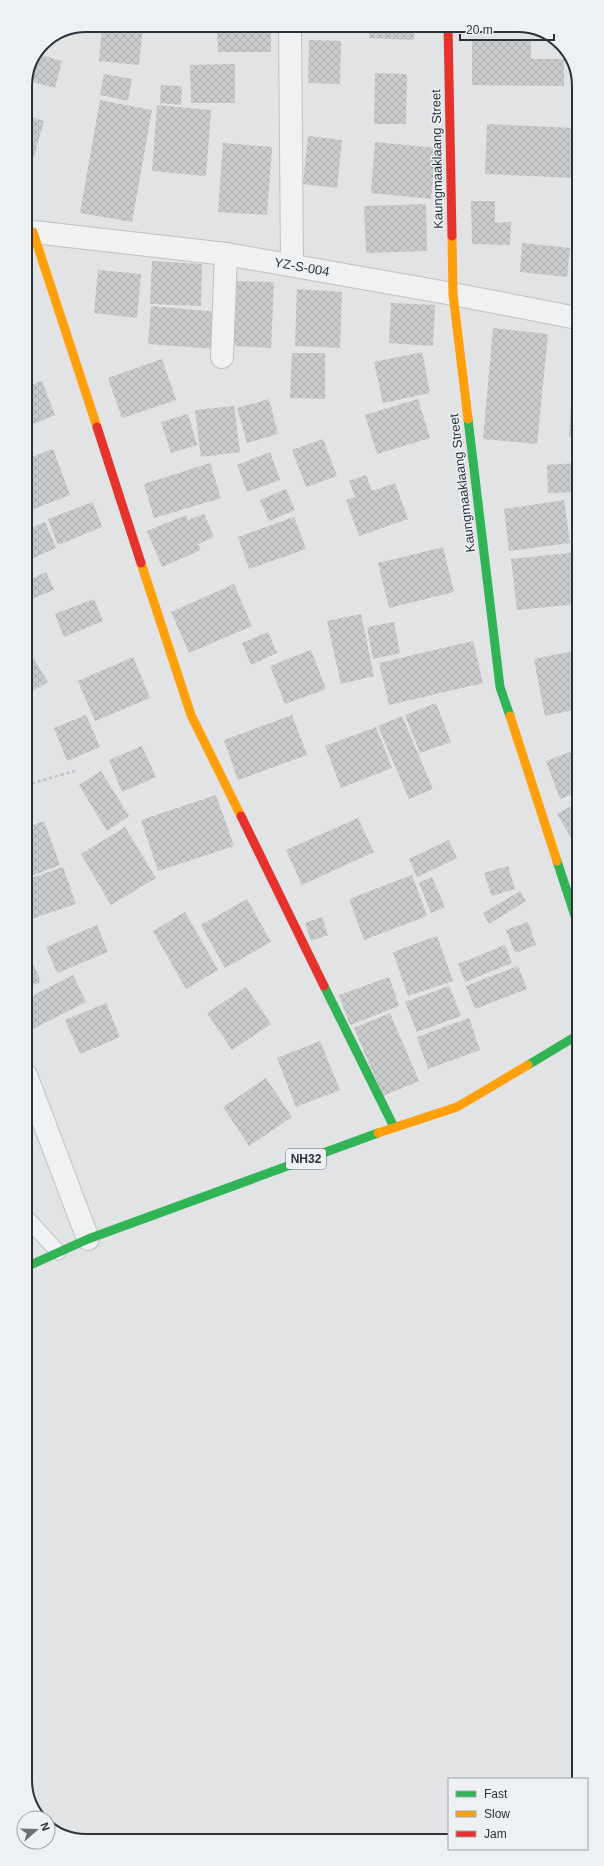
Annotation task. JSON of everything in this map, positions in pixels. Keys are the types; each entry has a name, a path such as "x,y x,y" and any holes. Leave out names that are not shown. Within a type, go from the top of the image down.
{"main road":[{"name":"Kaungmaaklaang Street","path":"448,32 453,294 500,687 572,907"},
{"path":"32,240 191,716 394,1127"},
{"name":"NH32","path":"32,1264 88,1238 394,1127 457,1107 572,1039"}],"street":[{"path":"290,32 292,265"},
{"name":"YZ-S-004","path":"32,231 226,254 453,294 572,317"},
{"path":"222,357 226,254"},
{"path":"32,1092 88,1238"}],"lane":[{"path":"32,1224 58,1252"}],"path":[{"path":"32,783 78,770"}],"building":[{"path":"101,32 142,32 139,65 99,61"},
{"path":"217,32 271,32 271,52 218,52"},
{"path":"369,32 415,32 414,40 369,38"},
{"path":"472,39 531,39 531,59 564,59 564,86 472,85"},
{"path":"309,40 341,41 340,84 308,83"},
{"path":"42,55 62,61 55,88 32,82 36,65"},
{"path":"235,64 235,103 191,103 190,65"},
{"path":"375,73 407,74 406,124 374,124"},
{"path":"104,74 132,79 128,101 100,95"},
{"path":"161,85 182,86 181,105 160,103"},
{"path":"100,100 152,110 132,222 80,213"},
{"path":"157,105 211,110 206,176 152,171"},
{"path":"32,117 44,121 32,163"},
{"path":"487,124 572,128 572,178 485,174"},
{"path":"308,136 342,140 337,188 303,184"},
{"path":"375,142 436,148 431,199 371,193"},
{"path":"223,143 272,147 267,215 218,212"},
{"path":"471,201 495,201 495,223 511,222 510,245 472,244"},
{"path":"426,204 427,251 366,253 364,206"},
{"path":"522,243 570,248 567,277 520,272"},
{"path":"152,261 202,264 201,306 150,304"},
{"path":"98,270 141,274 137,318 94,313"},
{"path":"237,281 274,282 271,348 234,346"},
{"path":"297,289 342,292 340,348 295,346"},
{"path":"391,303 435,305 433,346 389,343"},
{"path":"151,306 219,312 216,349 148,344"},
{"path":"493,328 548,334 537,444 483,439"},
{"path":"422,352 430,393 383,403 374,362"},
{"path":"292,353 325,353 325,399 290,398"},
{"path":"162,359 176,400 122,418 108,378"},
{"path":"42,381 55,415 32,425 32,385"},
{"path":"572,385 572,437 569,437"},
{"path":"269,399 278,434 247,443 237,408"},
{"path":"418,399 430,438 377,454 365,415"},
{"path":"234,406 240,452 201,457 195,410"},
{"path":"188,414 197,445 171,453 161,422"},
{"path":"323,439 337,476 306,487 292,450"},
{"path":"53,449 70,495 32,510 32,457"},
{"path":"270,452 280,480 247,492 237,465"},
{"path":"210,463 221,498 154,518 144,484"},
{"path":"572,463 572,492 548,493 547,465"},
{"path":"366,475 372,491 395,483 408,519 359,536 346,500 355,497 349,481"},
{"path":"286,489 295,510 269,521 260,500"},
{"path":"564,500 570,543 509,551 504,509"},
{"path":"93,502 102,527 58,545 48,519"},
{"path":"204,514 214,537 198,544 201,550 162,567 147,531 186,515 188,520"},
{"path":"294,517 306,549 249,569 238,537"},
{"path":"45,522 56,548 32,559 32,527"},
{"path":"443,547 454,592 389,608 378,563"},
{"path":"572,553 572,605 517,610 511,559"},
{"path":"46,572 54,590 32,599 32,575 33,578"},
{"path":"234,584 252,626 189,653 171,612"},
{"path":"94,599 103,621 64,637 55,614"},
{"path":"361,614 374,676 341,684 327,621"},
{"path":"394,622 400,653 373,659 367,627"},
{"path":"268,632 277,653 251,665 242,643"},
{"path":"473,641 483,683 389,705 379,663"},
{"path":"311,650 326,689 285,704 270,666"},
{"path":"572,651 572,710 545,716 534,659"},
{"path":"32,656 48,682 32,691"},
{"path":"133,657 150,698 95,721 78,681"},
{"path":"436,703 451,742 420,753 405,715"},
{"path":"86,715 100,747 67,761 54,728"},
{"path":"292,715 307,755 238,780 224,740"},
{"path":"402,716 433,789 409,799 378,726"},
{"path":"376,727 392,768 341,788 325,746"},
{"path":"142,746 156,777 122,792 109,760"},
{"path":"572,751 572,794 560,799 546,761"},
{"path":"101,771 129,816 107,831 79,785"},
{"path":"216,795 234,846 158,871 141,820"},
{"path":"572,805 572,840 557,814"},
{"path":"358,818 374,852 302,885 286,850"},
{"path":"44,821 60,865 32,876 32,826"},
{"path":"125,827 156,878 111,905 81,854"},
{"path":"449,840 457,858 417,877 409,859"},
{"path":"508,866 515,889 492,896 484,873"},
{"path":"63,867 76,904 32,919 32,878"},
{"path":"412,875 427,916 364,940 349,899"},
{"path":"432,877 445,907 431,913 419,883"},
{"path":"520,891 526,901 489,924 483,913"},
{"path":"247,899 271,942 225,968 201,925"},
{"path":"185,912 218,970 186,989 153,931"},
{"path":"322,917 328,935 311,941 305,923"},
{"path":"528,922 536,945 515,953 506,930"},
{"path":"97,925 108,952 57,973 46,947"},
{"path":"437,936 453,981 408,996 393,952"},
{"path":"505,945 512,963 465,982 458,964"},
{"path":"32,961 41,982 32,986"},
{"path":"518,966 527,989 475,1009 466,986"},
{"path":"73,975 86,1002 33,1029 32,996"},
{"path":"389,977 399,1006 350,1025 339,995"},
{"path":"449,986 461,1016 417,1032 405,1002"},
{"path":"246,987 271,1024 232,1050 207,1013"},
{"path":"106,1003 120,1037 80,1054 65,1020"},
{"path":"390,1013 419,1081 383,1096 354,1028"},
{"path":"469,1018 480,1050 428,1069 417,1037"},
{"path":"320,1041 340,1090 296,1107 277,1058"},
{"path":"266,1078 292,1117 249,1146 223,1107"}],"traffic: fast":[{"path":"468,419 500,687 510,716"},
{"path":"557,861 572,907"},
{"path":"324,986 394,1127"},
{"path":"528,1065 572,1039"},
{"path":"32,1264 88,1239 378,1133"}],"traffic: slow":[{"path":"33,232 97,427"},
{"path":"452,236 453,294 468,419"},
{"path":"141,563 191,715 241,816"},
{"path":"510,716 557,861"},
{"path":"378,1133 457,1107 528,1065"}],"traffic: jam":[{"path":"448,32 452,236"},
{"path":"97,427 141,563"},
{"path":"241,816 324,986"}]}
